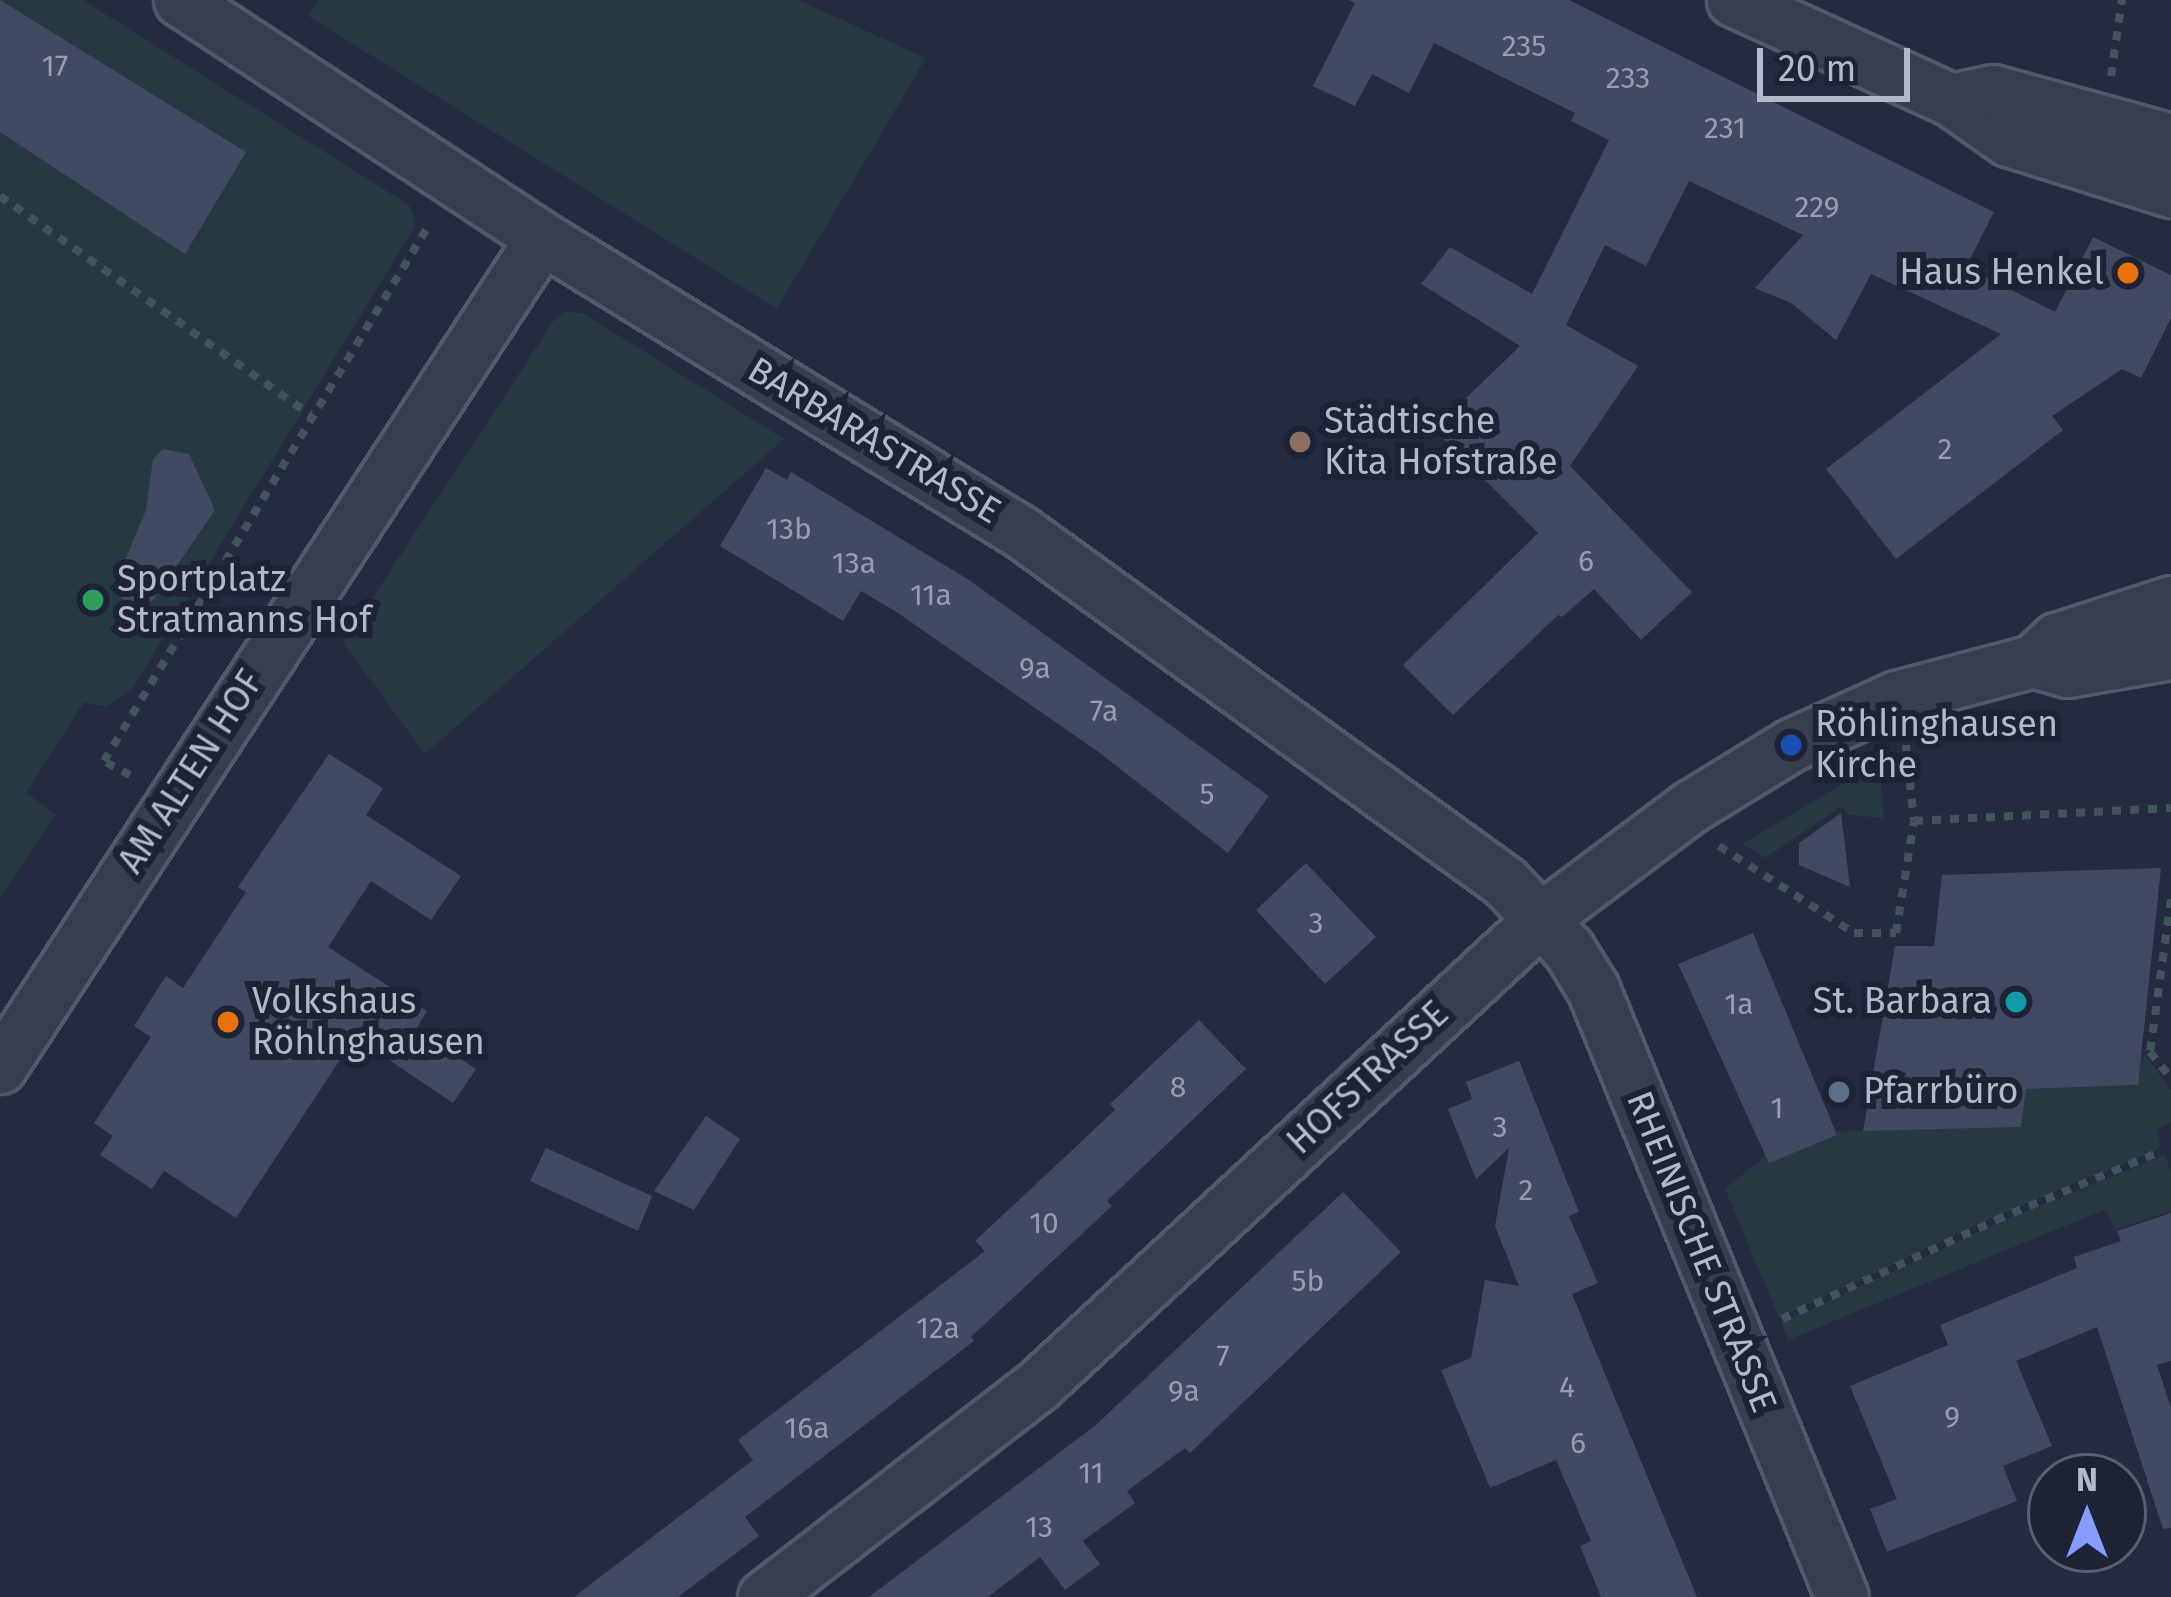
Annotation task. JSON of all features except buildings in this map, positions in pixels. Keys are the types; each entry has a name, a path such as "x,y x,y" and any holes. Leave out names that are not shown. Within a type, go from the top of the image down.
{"street":[{"name":"BARBARASTRASSE","path":"180,0 542,238 1022,532 1505,881 1542,918"},
{"path":"1733,0 1952,100 2008,140 2171,191"},
{"path":"1952,100 1993,91 2171,140"},
{"name":"AM ALTEN HOF","path":"0,1067 542,238"},
{"name":"HOFSTRASSE","path":"764,1597 1036,1387 1542,918 1690,807 1791,745 1897,697 2033,661 2056,639 2171,602"},
{"name":"HOFSTRASSE","path":"2033,661 2068,670 2171,653"},
{"name":"RHEINISCHE STRASSE","path":"1542,918 1594,989 1842,1597"}],"path":[{"path":"2098,118 2122,0"},
{"path":"173,799 104,761 456,181"},
{"path":"0,196 311,415"},
{"path":"1708,832 1725,852 1854,933 1896,933 1914,821 1897,697"},
{"path":"1914,821 2171,808"},
{"path":"2171,899 2150,1052 2171,1078"},
{"path":"1737,1340 1996,1220 2162,1151"}],"shaded area":[{"path":"0,0 83,0 409,205 414,228 133,688 107,707 84,702 26,793 56,814 0,898"},
{"path":"318,0 798,0 926,58 777,309 308,16"},
{"path":"565,311 583,313 784,439 425,754 343,643 556,317"},
{"path":"1879,762 1884,818 1848,815 1841,807 1765,858 1742,844"},
{"path":"2146,1056 2171,1090 2171,1123 2157,1129 2161,1148 1989,1219 1779,1318 1725,1189 1766,1155 1817,1132 2020,1127 2026,1089 2137,1085 2141,1058"},
{"path":"2165,1155 2171,1172 2171,1211 2115,1230 2106,1209 1788,1340 1781,1323 1991,1226"}],"place":[{"name":"Haus Henkel","path":"2128,273"},
{"name":"Städtische Kita Hofstraße","path":"1300,442"},
{"name":"Sportplatz Stratmanns Hof","path":"93,600"},
{"name":"Röhlinghausen Kirche","path":"1791,745"},
{"name":"St. Barbara","path":"2016,1002"},
{"name":"Volkshaus Röhlnghausen","path":"228,1022"},
{"name":"Pfarrbüro","path":"1839,1092"}]}
